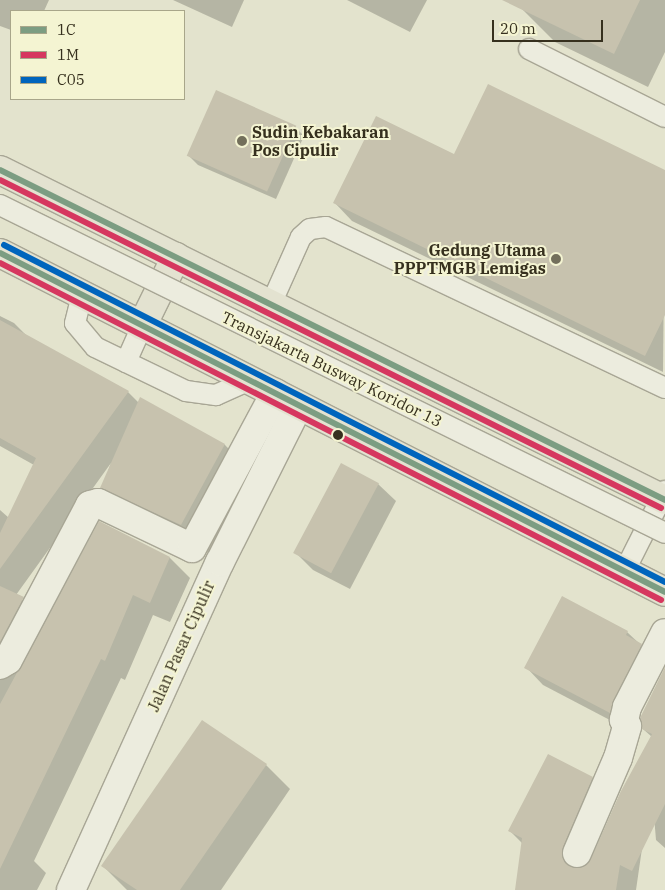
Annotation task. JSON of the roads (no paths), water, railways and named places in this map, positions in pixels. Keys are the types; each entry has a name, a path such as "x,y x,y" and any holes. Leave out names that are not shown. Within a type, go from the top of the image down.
{"main road":[{"path":"0,170 664,496"},
{"path":"0,252 665,592"},
{"path":"142,326 176,257"}],"street":[{"path":"192,548 286,399"},
{"name":"Jalan Pasar Cipulir","path":"71,890 220,562 286,399"},
{"path":"0,665 8,660 90,505 98,503 220,562"},
{"path":"576,853 618,758 627,726 624,720 627,707 665,632"}],"lane":[{"path":"529,49 665,117"},
{"name":"Transjakarta Busway Koridor 13","path":"0,205 665,533"},
{"path":"270,304 301,237 310,229 326,227 665,388"},
{"path":"82,295 75,322 95,347 186,391 216,395 249,380"},
{"path":"126,362 142,326"},
{"path":"624,572 664,496"}],"place":[{"name":"Sudin Kebakaran Pos Cipulir","path":"242,141"},
{"name":"Gedung Utama PPPTMGB Lemigas","path":"556,259"}]}
